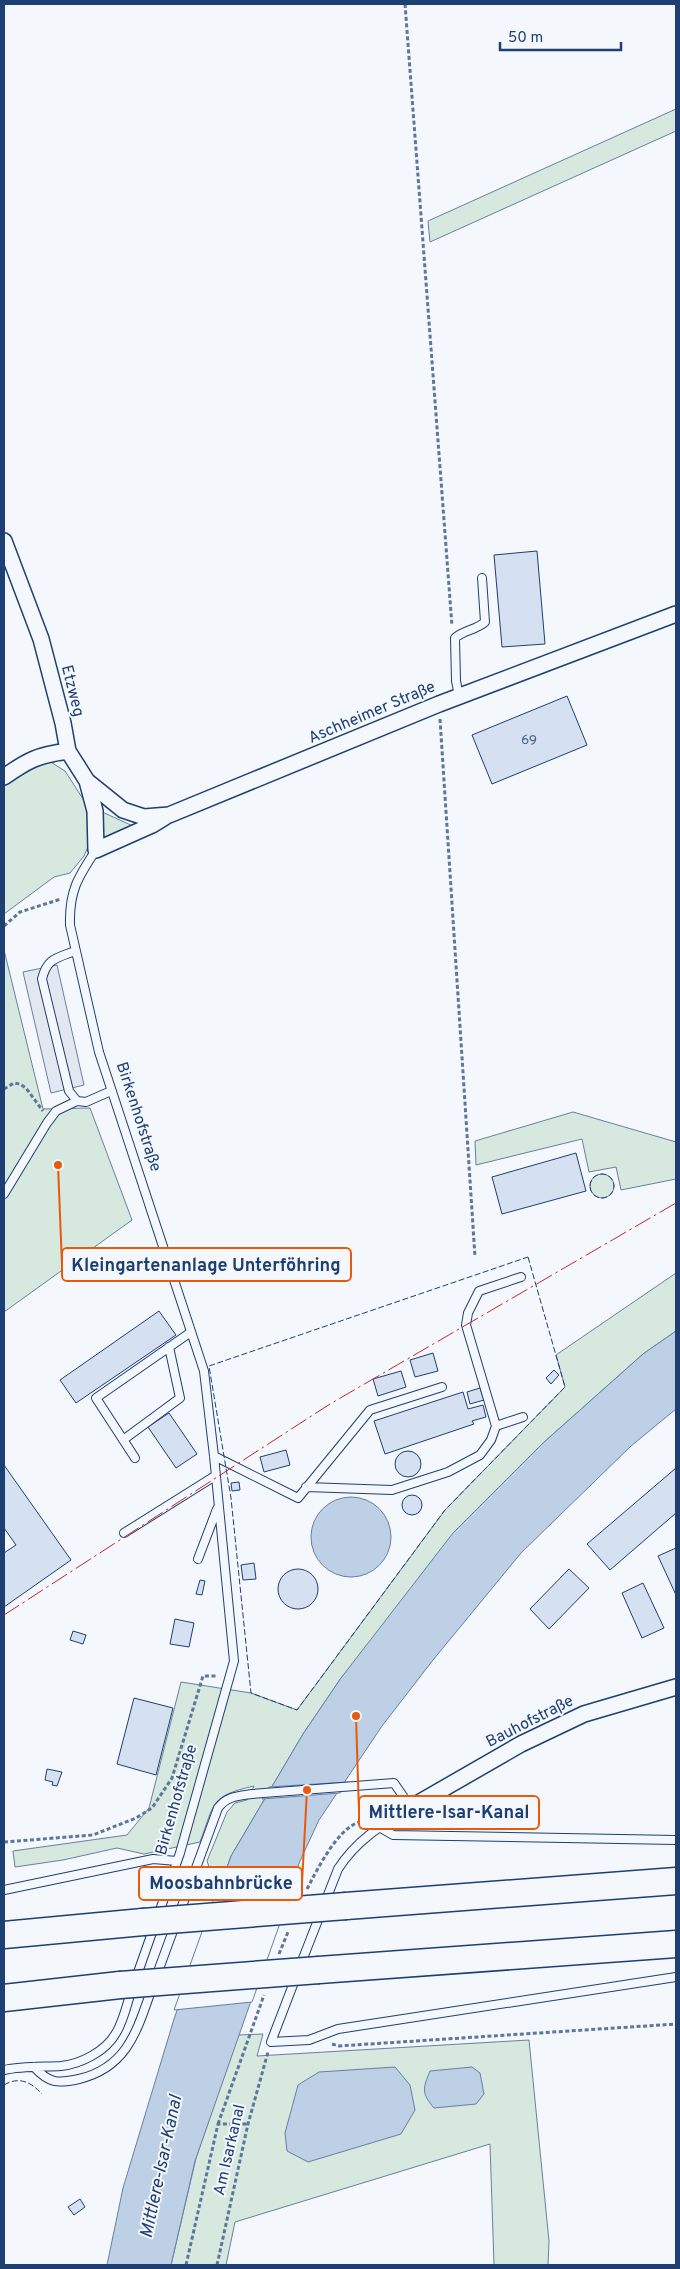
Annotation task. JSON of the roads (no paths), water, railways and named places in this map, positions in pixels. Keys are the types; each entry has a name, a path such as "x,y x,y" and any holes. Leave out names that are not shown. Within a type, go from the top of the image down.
{"highway":[{"path":"4,1935 143,1922 676,1881"},
{"path":"4,1998 120,1985 676,1944"}],"street":[{"name":"Etzweg","path":"4,541 41,639 63,722 68,751 87,781 95,810 96,850"},
{"name":"Aschheimer Straße","path":"87,781 123,810 144,817 169,815 459,696 676,614"},
{"path":"4,777 25,762 43,754 68,751"},
{"path":"96,850 152,826 169,815"},
{"name":"Bauhofstraße","path":"408,1810 520,1744 584,1714 676,1687"}],"lane":[{"path":"459,696 456,681 454,638 462,632 478,628 485,622 482,578"},
{"name":"Birkenhofstraße","path":"4,2070 64,2066 88,2058 103,2048 116,2033 177,1861 231,1677 234,1661 204,1371 99,1052 70,925 70,909 76,881 96,850"},
{"path":"75,951 51,960 44,969 42,979 69,1091 77,1101"},
{"path":"4,1194 56,1111 77,1101 86,1102 111,1091"},
{"path":"306,1487 392,1490 448,1472 480,1455 491,1440 496,1426 466,1325 468,1313 479,1291 521,1277"},
{"path":"135,1458 96,1398 191,1332"},
{"path":"123,1440 180,1398 169,1347"},
{"path":"214,1456 298,1498 370,1410 442,1386"},
{"path":"496,1426 523,1417"},
{"path":"124,1533 216,1476"},
{"path":"198,1559 218,1506"},
{"path":"34,2067 44,2078 61,2083 96,2075 118,2059 135,2037 198,1857 218,1808 222,1802 230,1797 394,1783 403,1796 408,1810 379,1827 358,1843 338,1869 271,2042 309,2040 338,2029 676,1976"},
{"path":"379,1827 393,1835 676,1840"},
{"path":"4,1890 153,1858 177,1861"}],"water":[{"path":"676,1331 676,1409 631,1446 521,1553 433,1660 382,1726 319,1820 300,1861 195,2161 171,2265 107,2265 123,2188 174,2019 231,1856 303,1734 341,1678 453,1533 543,1443 643,1354"},
{"path":"343,1497 359,1497 380,1508 391,1529 391,1545 380,1566 359,1577 343,1577 329,1571 317,1559 311,1545 311,1529 317,1515 329,1503"},
{"path":"395,2067 410,2085 415,2110 401,2134 308,2162 287,2151 285,2133 298,2085 319,2072"},
{"path":"472,2067 480,2073 484,2094 476,2104 434,2108 424,2090 430,2071"}],"place":[{"name":"Kleingartenanlage Unterföhring","path":"58,1165"},
{"name":"Mittlere-Isar-Kanal","path":"356,1716"},
{"name":"Moosbahnbrücke","path":"307,1790"}]}
